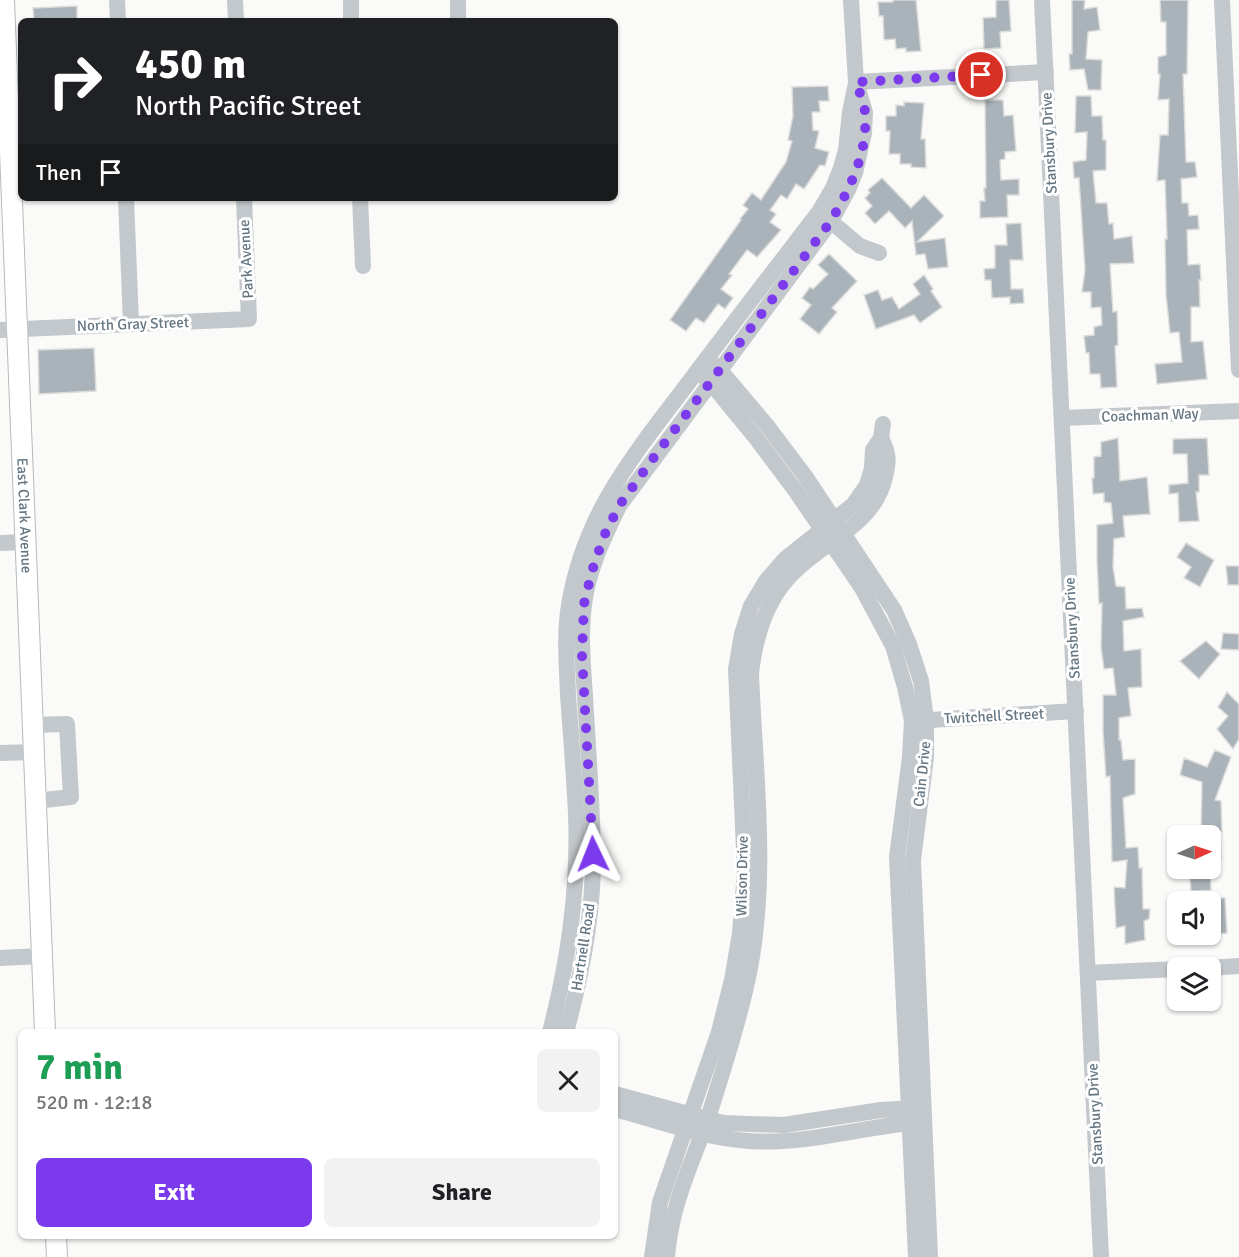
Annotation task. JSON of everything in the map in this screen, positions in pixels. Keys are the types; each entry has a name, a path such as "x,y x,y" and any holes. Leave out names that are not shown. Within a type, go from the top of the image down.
{"main road":[{"name":"East Clark Avenue","path":"3,5 10,109 8,329 25,542 45,1029"},
{"path":"56,1239 57,1257"}],"street":[{"path":"117,0 118,18"},
{"path":"235,0 236,18"},
{"path":"351,0 351,18"},
{"path":"458,0 458,18"},
{"name":"Hartnell Road","path":"567,1029 582,969 588,930 593,854 584,811 574,656 568,607 577,566 589,531 605,499 638,448 708,370 825,217 846,150 849,112 856,82 851,0"},
{"name":"Stansbury Drive","path":"1042,0 1101,1257"},
{"path":"1222,0 1239,370"},
{"path":"856,82 1046,72"},
{"path":"126,201 131,324"},
{"name":"Park Avenue","path":"244,201 249,319"},
{"path":"363,266 364,201"},
{"path":"825,217 860,246 879,253"},
{"name":"North Gray Street","path":"8,329 249,319"},
{"name":"Cain Drive","path":"708,370 768,427 833,531 876,581 898,618 921,681 919,721 926,757 913,860 908,947 915,1115 916,1257"},
{"name":"Coachman Way","path":"1062,418 1239,411"},
{"name":"Wilson Drive","path":"667,1257 675,1206 732,980 740,933 749,794 736,669 742,634 752,606 766,581 785,559 833,531 867,485 872,468 873,450 882,431"},
{"path":"0,543 25,542"},
{"name":"Twitchell Street","path":"919,721 1076,711"},
{"path":"32,725 67,724 70,797 36,801"},
{"path":"0,753 34,752"},
{"name":"Hartnell Road","path":"551,1029 572,928 577,854 584,811"},
{"path":"0,958 42,956"},
{"path":"1221,967 1239,966"},
{"path":"1088,974 1167,970"},
{"path":"618,1095 697,1124 722,1138 749,1141 783,1141 881,1125 915,1115"},
{"path":"618,1110 697,1124"},
{"name":"Cain Drive","path":"915,1115 930,1257"},
{"name":"Wilson Drive","path":"652,1257 660,1202 697,1124"}],"building":[{"path":"893,0 916,0 921,51 906,52 906,48 896,49 895,39 884,40 883,16 879,16 878,2 893,2"},
{"path":"996,0 1009,0 1011,31 1000,32 1001,48 984,49 983,18 996,17"},
{"path":"1072,0 1085,0 1084,9 1097,7 1100,30 1088,32 1086,59 1102,60 1101,90 1088,90 1084,69 1070,70"},
{"path":"1160,0 1188,0 1187,74 1183,74 1186,162 1195,162 1197,177 1181,179 1182,203 1188,203 1189,216 1198,215 1199,229 1187,230 1188,265 1200,264 1201,280 1199,280 1200,307 1191,307 1191,342 1203,341 1207,379 1157,384 1155,364 1182,362 1179,332 1170,333 1166,295 1165,180 1157,181 1160,135 1168,135 1169,99 1158,100 1160,74 1158,74 1158,57 1166,55 1166,22 1161,22"},
{"path":"77,6 77,18 34,18 33,8"},
{"path":"828,86 829,101 819,101 820,112 812,112 813,130 819,131 815,148 829,152 825,166 820,165 804,189 796,184 787,199 781,195 770,210 776,214 770,222 781,230 757,257 747,250 729,274 732,275 721,289 733,298 725,309 718,304 704,323 696,318 686,331 670,320 748,209 743,205 752,193 761,200 786,162 792,141 788,140 793,116 792,87"},
{"path":"1076,96 1091,96 1092,116 1102,116 1103,140 1106,140 1106,170 1093,171 1096,203 1107,203 1109,224 1113,223 1114,239 1132,236 1134,263 1110,264 1113,312 1117,311 1118,345 1115,346 1117,387 1101,388 1100,374 1090,374 1089,353 1086,353 1084,336 1094,335 1094,327 1102,325 1101,307 1091,308 1091,292 1082,292 1085,270 1079,178 1074,178 1073,162 1086,160 1087,132 1075,133"},
{"path":"985,100 1003,100 1004,116 1013,115 1016,151 1005,152 1005,159 1000,160 1001,180 1019,179 1019,195 1007,195 1008,217 980,218 980,201 985,201 984,188 986,188"},
{"path":"904,102 924,103 921,139 925,139 926,168 900,164 900,154 889,154 890,131 886,131 886,116 896,116 896,105 904,106"},
{"path":"882,178 911,208 924,195 944,216 917,242 945,238 948,267 928,269 925,254 916,255 912,221 905,228 889,211 875,224 865,213 872,206 865,198 870,193 868,190"},
{"path":"1021,223 1023,260 1010,260 1011,289 1023,289 1024,303 1010,304 1010,297 992,298 991,280 985,280 984,269 995,268 995,245 1007,245 1006,224"},
{"path":"829,254 857,281 832,308 837,312 819,334 800,319 811,305 802,298 810,287 813,289 828,274 818,265"},
{"path":"924,275 942,307 920,323 914,315 876,329 864,295 878,290 882,300 892,297 899,309 920,294 913,284"},
{"path":"94,348 96,391 39,394 38,350"},
{"path":"1118,438 1120,481 1147,477 1150,514 1123,516 1125,537 1114,539 1113,567 1116,586 1125,587 1126,609 1142,608 1144,617 1123,621 1124,651 1141,649 1142,687 1128,688 1131,716 1119,718 1119,740 1121,740 1123,760 1135,759 1135,794 1123,798 1126,848 1138,847 1139,868 1142,868 1143,909 1150,909 1149,919 1144,921 1145,940 1125,944 1125,926 1116,928 1114,887 1125,888 1127,860 1112,862 1110,776 1106,777 1103,732 1103,695 1116,695 1113,668 1104,669 1101,647 1102,603 1099,604 1097,560 1097,525 1113,523 1111,503 1104,502 1104,493 1093,494 1092,478 1094,478 1094,457 1101,456 1101,442"},
{"path":"1207,438 1209,475 1199,475 1199,492 1196,492 1199,521 1179,522 1178,493 1169,494 1169,485 1188,483 1187,454 1173,454 1173,439"},
{"path":"1186,543 1214,560 1200,587 1184,578 1191,567 1177,557"},
{"path":"1226,566 1239,566 1239,585 1228,585"},
{"path":"1223,633 1239,634 1239,650 1221,649"},
{"path":"1206,641 1220,654 1199,679 1180,661"},
{"path":"1227,692 1239,704 1239,739 1233,749 1217,729 1228,716 1218,707"},
{"path":"1215,750 1231,757 1215,800 1221,801 1222,832 1221,825 1201,825 1202,782 1180,775 1184,758 1207,767"},
{"path":"1190,879 1210,879 1211,890 1191,891"},
{"path":"1221,898 1225,898 1227,933 1221,934"}],"route":[{"path":"593,854 582,655 584,604 604,536 619,506 652,460 831,221 848,190 861,154 865,112 856,82 981,75"}]}
